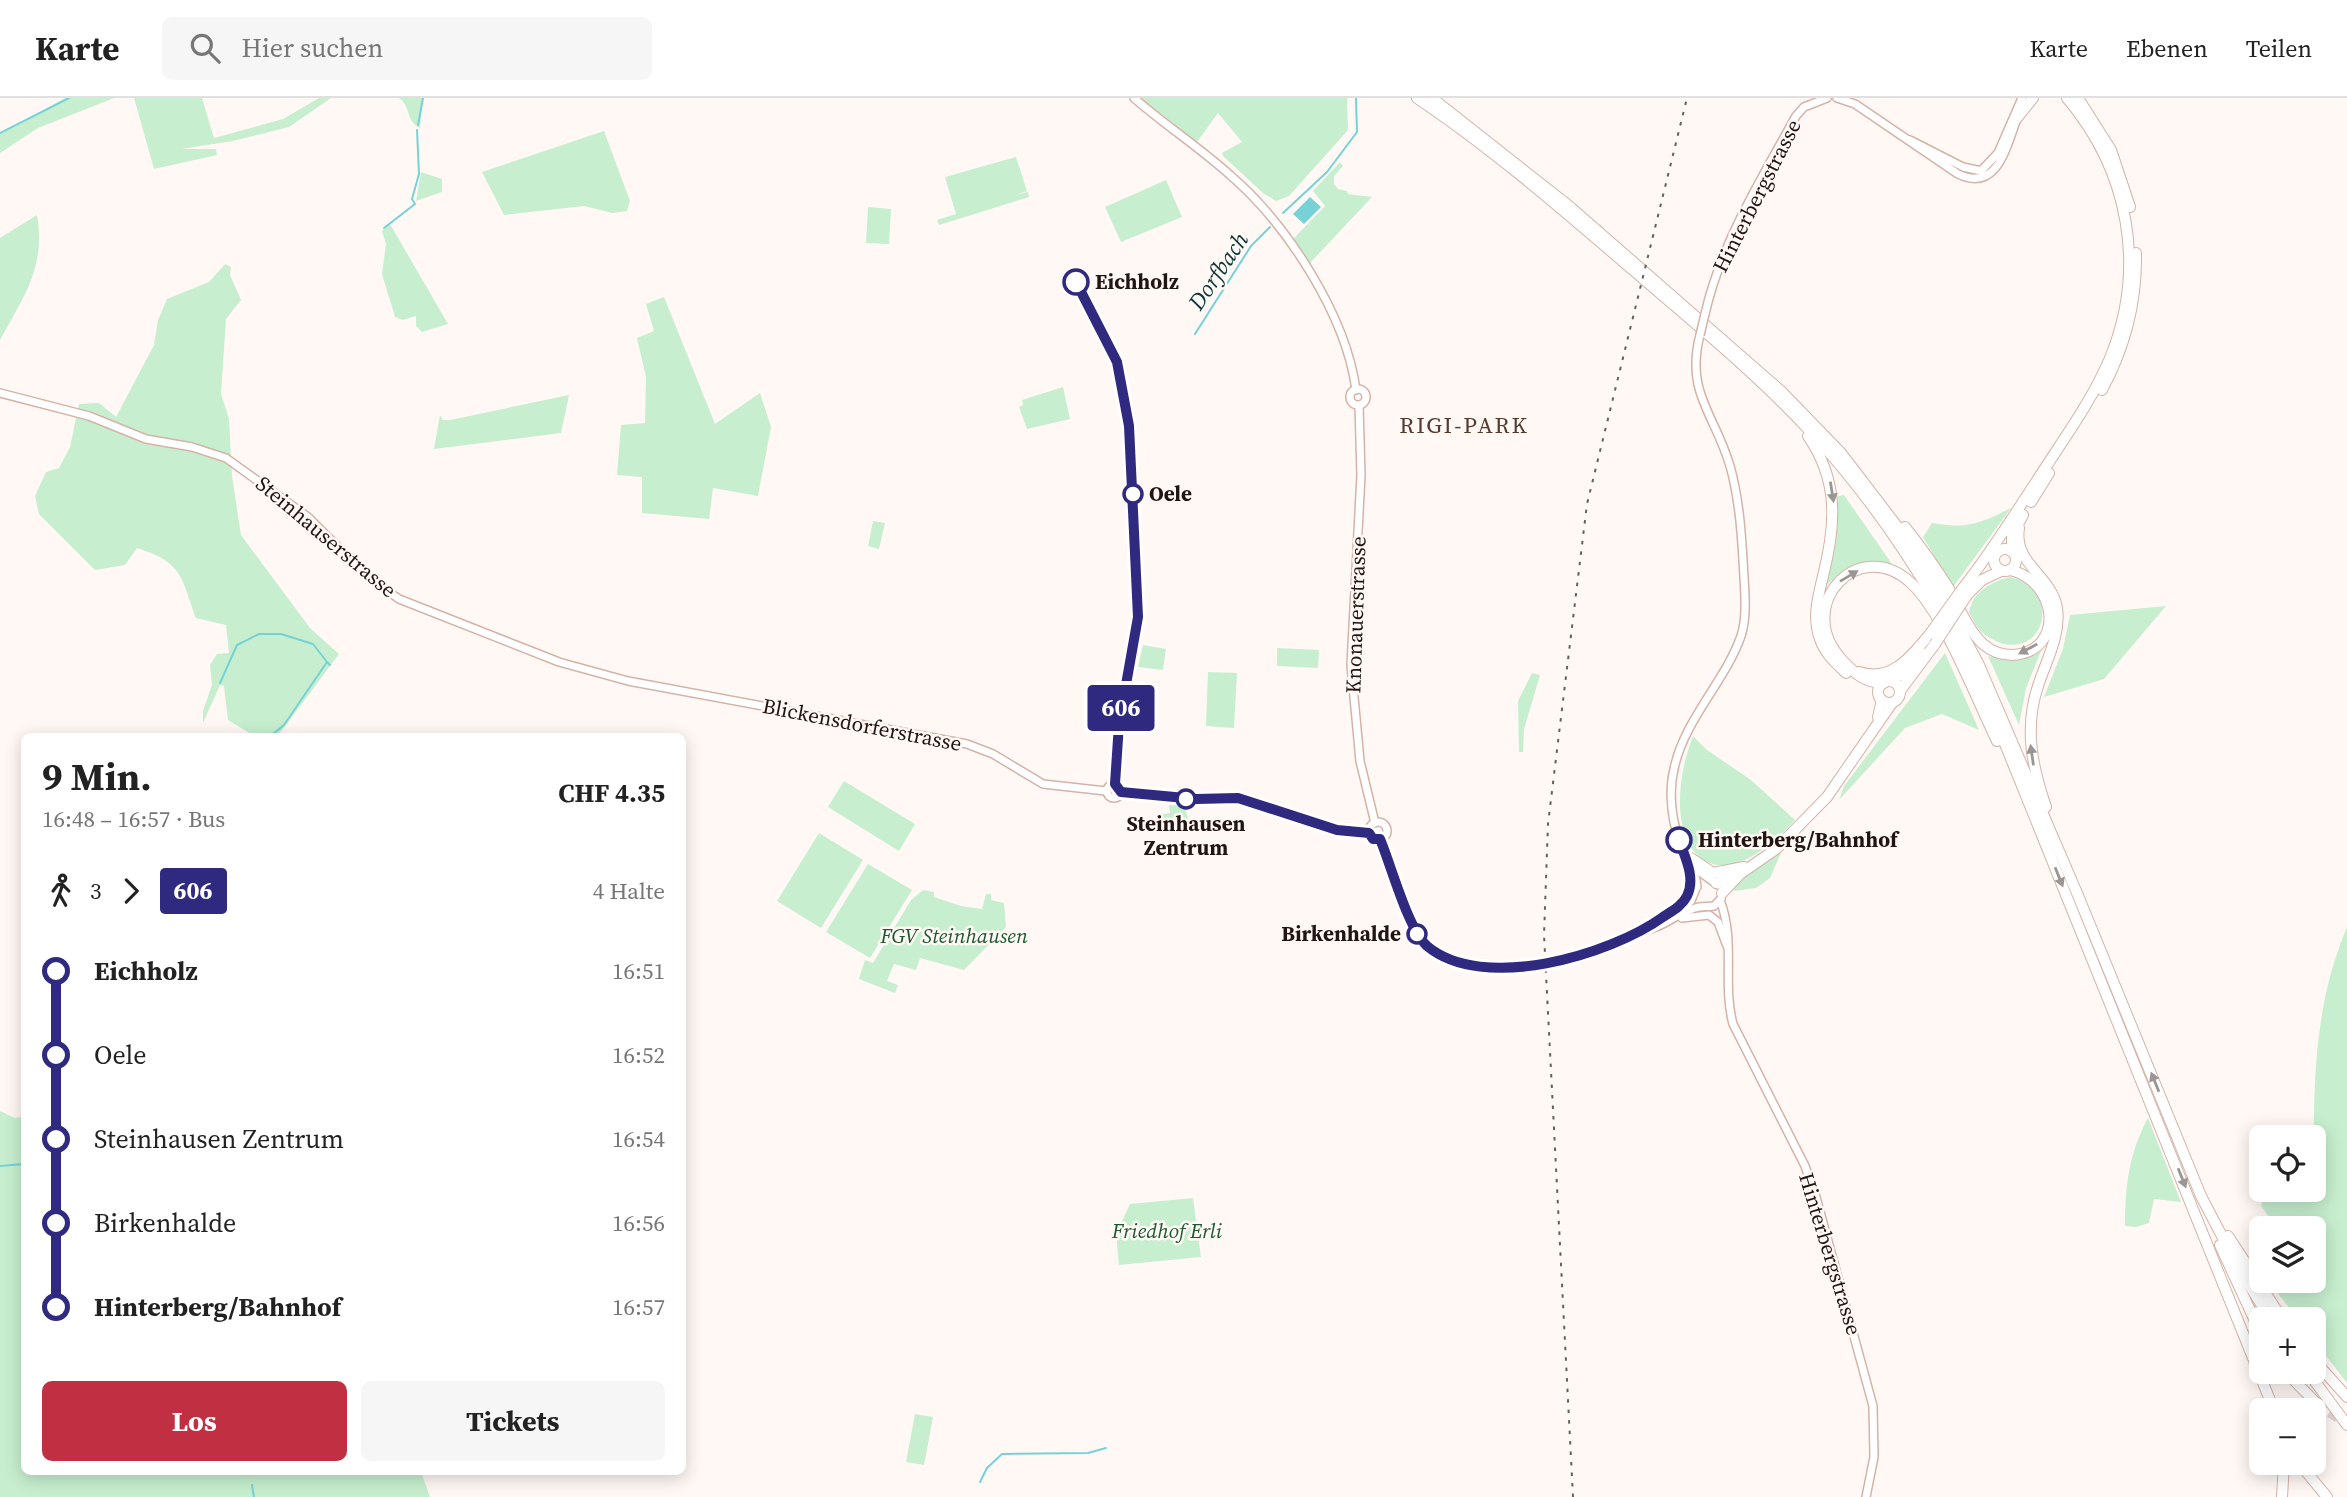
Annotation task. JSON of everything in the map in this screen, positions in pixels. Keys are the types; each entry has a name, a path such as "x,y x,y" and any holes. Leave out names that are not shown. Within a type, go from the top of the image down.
{"highway":[{"path":"1417,98 1547,197 1787,407 1864,493 1927,584 1979,683 2269,1398"},
{"path":"1432,98 1508,155 1613,243 1774,385 1856,466 1919,545 1980,641 1996,652 2012,655 2029,650 2041,640 2050,614 2047,599 2038,586 1997,554"},
{"path":"2017,118 2030,98"},
{"path":"1965,591 1997,554 2100,379 2117,336 2127,295 2130,253 2123,203 2105,155 2067,98"},
{"path":"1721,897 1740,874 1776,849 1838,783 1885,692 1911,668 1932,639 2021,512 2108,378 2126,332 2136,282 2134,229 2124,180 2101,132 2079,100"},
{"path":"1787,407 1821,456 1832,492 1832,533 1816,610 1818,634 1835,662 1855,680 1885,692 1900,691 1932,639"},
{"path":"1827,438 1893,521 1947,604 1987,684 2077,893 2234,1279 2249,1310"},
{"path":"2010,564 2012,535 2021,512"},
{"path":"2021,512 2018,535 2020,550 2048,587 2056,603 2057,626 2033,704 2030,746 2038,782 2077,893"},
{"path":"1997,554 1995,565 2010,564 2048,587"},
{"path":"1965,591 2010,564"},
{"path":"1885,692 1862,678 1844,662 1829,643 1824,629 1824,607 1833,588 1848,574 1868,568 1888,569 1909,580 1923,596 2033,814"},
{"path":"1844,662 1864,673 1886,673 1906,661 1932,639"},
{"path":"1686,855 1707,871 1720,874 1760,859"},
{"path":"1712,882 1740,874"},
{"path":"2181,1145 2241,1257 2274,1307"},
{"path":"2201,1196 2242,1274 2263,1307"},
{"path":"2326,1373 2347,1397"},
{"path":"2298,1384 2311,1398"},
{"path":"2317,1384 2347,1425"},
{"path":"2282,1497 2283,1475"},
{"path":"2310,1475 2327,1497"}],"street":[{"name":"Knonauerstrasse","path":"1134,98 1230,175 1268,214 1293,247 1322,295 1339,333 1356,390 1365,395 1364,402 1359,405 1361,475 1351,665 1360,761 1375,823"},
{"name":"Hinterbergstrasse","path":"1712,882 1693,867 1686,855 1675,823 1671,792 1674,769 1684,741 1740,640 1745,611 1733,476 1695,381 1695,356 1717,268 1727,246 1796,116 1804,107 1827,98"},
{"path":"1837,98 1855,104 1958,174 1969,178 1984,177 1999,165 2017,118"},
{"path":"1909,140 1919,142 1963,167 1981,171 1994,161 2022,98"},
{"name":"Steinhauserstrasse","path":"0,393 89,416 146,439 191,447 226,458 308,517 368,577 399,599 559,662 610,677"},
{"name":"Blickensdorferstrasse","path":"610,677 967,744 993,754 1042,784 1106,792 1108,786 1114,783 1121,792 1196,799 1238,798 1337,830 1369,833"},
{"path":"1375,823 1386,828 1386,835 1380,839 1373,839 1369,833 1375,823"},
{"path":"1380,839 1417,934 1444,957 1484,967 1543,963 1592,951 1702,906 1712,907 1721,897 1712,882 1696,889 1687,905 1661,922"},
{"path":"1661,922 1687,896 1690,884 1686,855"},
{"name":"Hinterbergstrasse","path":"1693,867 1696,889"},
{"path":"1696,889 1696,900 1702,906"},
{"name":"Hinterbergstrasse","path":"1721,897 1729,942 1728,999 1733,1024 1805,1166 1816,1196 1870,1390 1875,1438 1866,1497"},
{"name":"Hinterbergstrasse","path":"1712,907 1722,919 1729,942"},
{"path":"1661,922 1694,914 1709,915 1718,922 1730,957"}],"green space":[{"path":"65,98 114,98 38,128 0,153 0,134"},
{"path":"134,98 202,98 214,138 283,119 319,98 331,98 289,127 233,141 181,149 216,149 217,155 154,169"},
{"path":"399,98 423,98 420,128 412,122"},
{"path":"1141,98 1347,98 1348,130 1289,196 1276,201 1263,193 1223,156 1222,153 1242,142 1218,113 1197,142"},
{"path":"604,131 630,201 627,211 612,213 584,206 504,215 482,172"},
{"path":"1016,157 1027,191 1015,195 1028,192 1029,197 939,225 937,220 956,214 945,177"},
{"path":"1340,162 1343,166 1334,176 1334,184 1338,189 1347,191 1348,194 1372,197 1310,263 1293,239 1325,206 1313,191"},
{"path":"421,172 442,179 442,192 416,201"},
{"path":"1166,180 1182,217 1121,242 1105,207"},
{"path":"868,207 891,209 889,244 866,243"},
{"path":"37,215 39,233 36,266 25,295 0,340 0,238"},
{"path":"390,224 448,324 422,332 416,326 416,316 403,320 395,317 382,274 386,244 382,231"},
{"path":"225,264 231,267 230,275 241,300 226,319 221,394 229,419 232,476 241,535 310,628 339,654 280,733 249,733 228,720 224,686 220,685 203,723 203,711 212,685 210,665 217,654 229,653 226,625 196,618 178,573 152,553 137,548 125,565 95,570 39,514 35,496 46,472 59,468 70,447 79,404 99,403 116,417 154,345 158,320 167,299 209,282"},
{"path":"664,297 715,424 760,393 771,427 758,496 713,488 709,519 642,513 642,477 617,475 621,425 645,423 646,377 637,338 654,331 646,304"},
{"path":"1063,387 1070,419 1027,429 1019,407 1023,405 1022,400"},
{"path":"569,395 561,433 434,449 440,415 443,420 450,420"},
{"path":"1844,495 1892,564 1856,564 1826,586 1836,543 1838,496"},
{"path":"2011,508 1953,587 1923,537 1932,523 1973,524"},
{"path":"873,521 885,523 879,549 868,546"},
{"path":"2009,577 2026,583 2037,593 2042,606 2042,620 2037,632 2028,641 2015,645 1988,637 1977,627 1969,612 1978,593"},
{"path":"2166,606 2104,679 2044,697 2063,649 2070,615"},
{"path":"2045,641 2026,688 2019,725 1988,656 2018,656"},
{"path":"1143,645 1166,649 1163,670 1138,667"},
{"path":"1277,648 1319,650 1318,668 1277,666"},
{"path":"1945,653 1979,730 1942,714 1905,728 1839,800 1844,786"},
{"path":"1208,672 1237,673 1234,728 1206,726"},
{"path":"1532,673 1540,675 1524,729 1523,752 1519,752 1518,701"},
{"path":"1693,736 1707,750 1751,780 1795,820 1763,849 1735,863 1712,864 1695,853 1684,833 1680,805 1683,772"},
{"path":"844,781 915,824 899,851 828,807"},
{"path":"1169,805 1184,806 1191,826 1177,825 1177,829 1173,828 1172,822 1166,822 1166,825 1162,823 1162,814 1170,813"},
{"path":"819,833 863,860 821,928 777,901"},
{"path":"1783,848 1770,878 1756,888 1734,891 1733,887"},
{"path":"868,864 912,890 870,958 826,932"},
{"name":"FGV Steinhausen","path":"923,890 934,892 934,897 961,906 982,909 986,894 991,894 991,900 1004,903 1006,927 964,970 920,958 916,970 894,964 887,981 898,985 895,993 859,979 865,960 873,963 911,900"},
{"path":"2347,927 2347,1383 2326,1356 2326,1307 2289,1307 2278,1293 2326,1293 2326,1216 2268,1216 2261,1206 2262,1202 2326,1202 2326,1125 2315,1125 2315,1090 2320,1025 2335,960"},
{"path":"0,1111 15,1118 21,1117 21,1475 422,1475 430,1497 0,1497"},
{"path":"2148,1118 2181,1202 2154,1199 2149,1223 2136,1227 2125,1226 2129,1170 2136,1144"},
{"name":"Friedhof Erli","path":"1193,1198 1201,1257 1119,1265 1116,1234 1130,1204"},
{"path":"915,1414 933,1417 924,1465 906,1462"}],"water":[{"path":"1310,197 1321,207 1304,224 1293,214"}],"waterway":[{"path":"0,133 69,98"},
{"path":"418,125 423,98"},
{"name":"Dorfbach","path":"1283,213 1327,172 1357,132 1356,98"},
{"path":"384,228 415,204 412,199 419,174 417,130"},
{"name":"Dorfbach","path":"1195,334 1251,246 1270,227"},
{"path":"220,683 237,645 259,634 281,634 313,644 327,662"},
{"path":"274,733 284,725 327,662 330,665"},
{"path":"0,1166 21,1164"},
{"path":"980,1482 987,1468 1002,1454 1088,1453 1106,1448"},
{"path":"252,1485 254,1497"}],"tunnel":[{"path":"2326,1410 2347,1424"}],"railway":[{"path":"1573,1497 1544,935 1548,824 1587,504 1687,98"}],"bus line":[{"name":"606","path":"1076,282 1117,362 1125,393 1129,426 1138,617 1119,724 1115,784 1119,785 1121,792 1196,799 1238,798 1337,830 1369,833 1373,839 1380,839 1420,939 1444,957 1484,967 1536,964 1564,959 1645,930 1682,903 1690,889 1686,855 1679,840"}],"place":[{"name":"Eichholz","path":"1076,282"},
{"name":"Oele","path":"1133,494"},
{"name":"Steinhausen Zentrum","path":"1186,799"},
{"name":"Hinterberg/Bahnhof","path":"1679,840"},
{"name":"Birkenhalde","path":"1417,934"}],"district":[{"name":"RIGI-PARK","path":"1464,425"}]}
